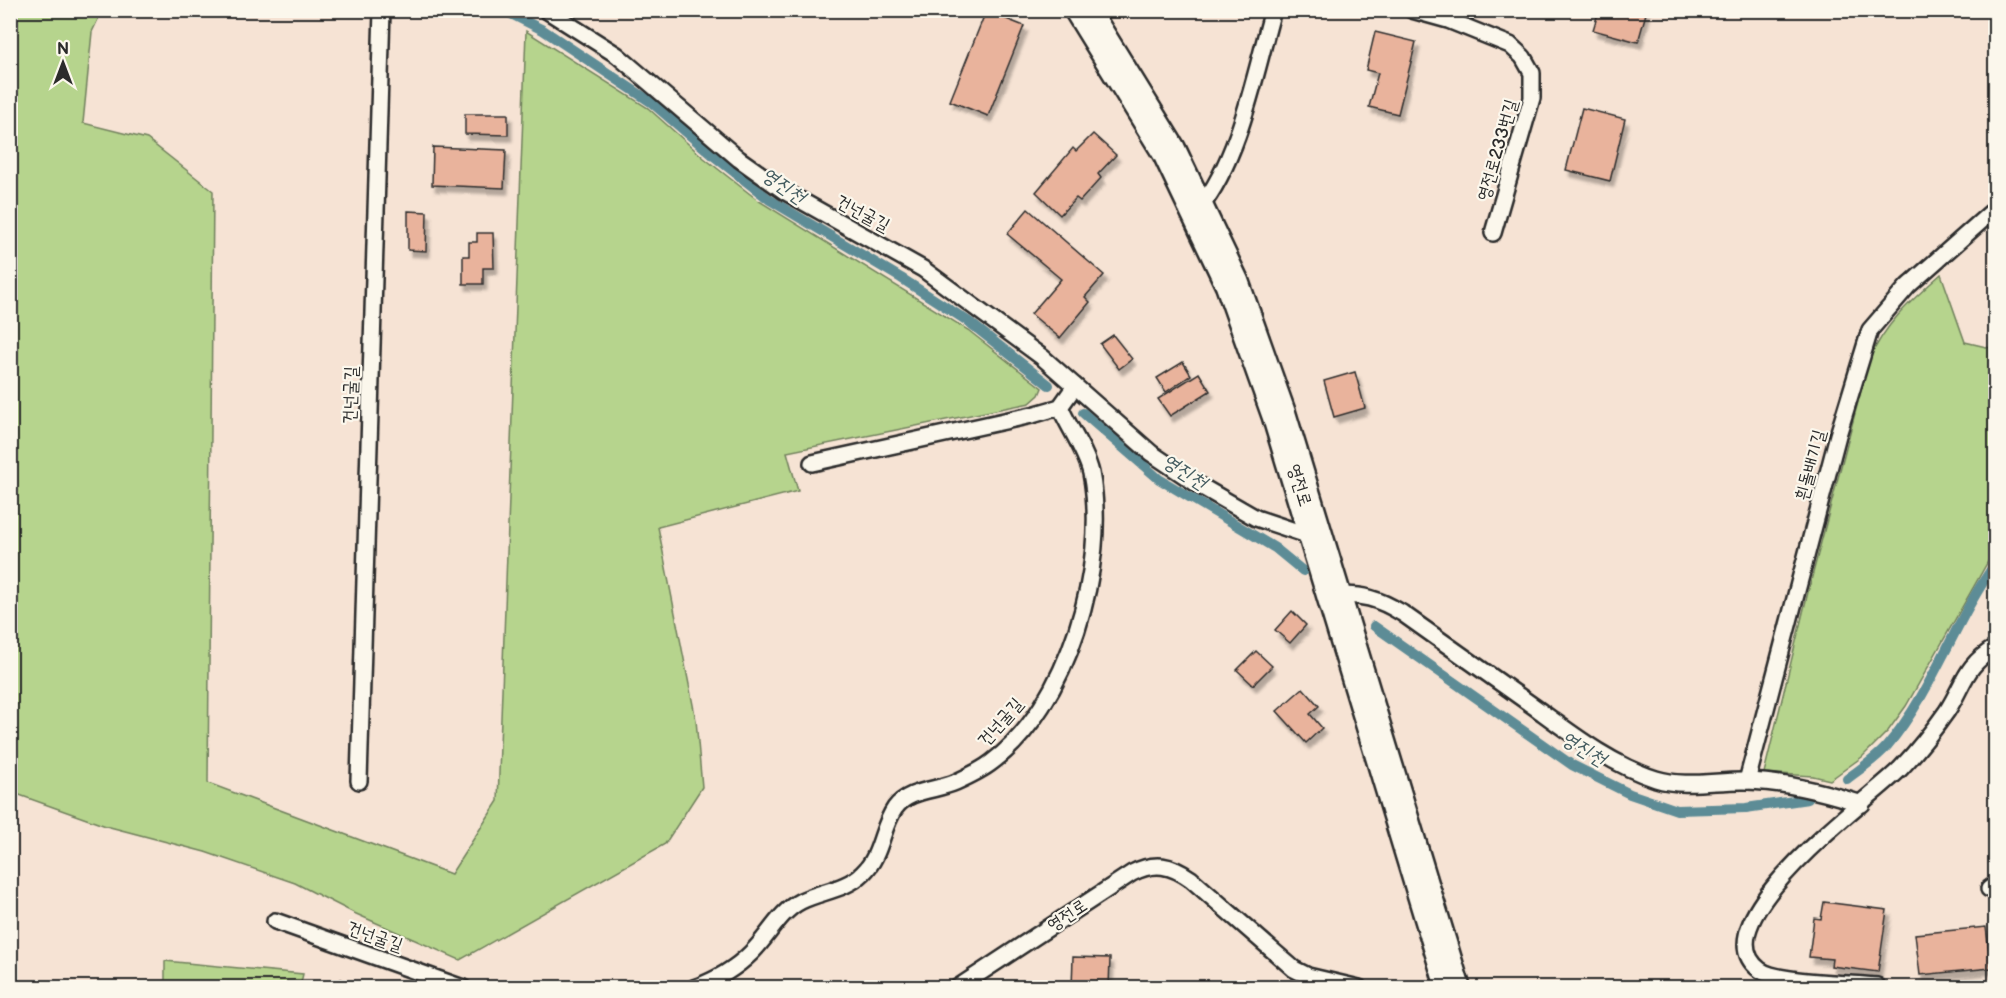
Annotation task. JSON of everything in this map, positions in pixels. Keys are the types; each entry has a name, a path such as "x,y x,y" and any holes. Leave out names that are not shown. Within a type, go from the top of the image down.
{"street":[{"name":"영전로","path":"1082,10 1138,97 1200,209 1232,283 1259,355 1453,987"}],"lane":[{"name":"건넌굴길","path":"359,781 382,10"},
{"name":"건넌굴길","path":"546,10 617,55 757,172 784,191 923,269 1042,357 1151,453 1197,484 1256,518 1316,538"},
{"path":"1200,209 1211,195 1224,168 1273,10"},
{"name":"영전로233번길","path":"1412,10 1448,20 1510,45 1523,57 1532,73 1533,98 1493,233"},
{"name":"흰돌배기길","path":"1747,781 1838,435 1870,330 1908,286 1995,208"},
{"path":"812,463 992,426 1060,407 1075,387"},
{"name":"건넌굴길","path":"694,987 718,979 752,952 782,915 801,901 841,887 862,874 875,859 894,809 907,796 955,782 992,762 1021,733 1042,702 1072,648 1084,610 1095,555 1096,514 1090,471 1060,407"},
{"path":"1334,596 1365,596 1395,609 1576,737 1629,770 1658,780 1682,783 1747,781 1821,791 1862,804"},
{"path":"1877,986 1777,977 1760,970 1750,958 1746,938 1752,917 1769,891 1798,860 1900,769 1930,735 1949,708 1971,666 1995,647"},
{"name":"영전로","path":"957,987 1132,873 1145,866 1161,864 1176,868 1191,879 1293,969 1308,976 1359,987"},
{"name":"건넌굴길","path":"275,921 463,987"}],"green space":[{"path":"15,10 102,11 92,32 83,123 147,139 213,191 208,783 451,874 498,801 526,31 648,108 704,158 759,201 968,330 1042,388 1039,395 1030,403 787,452 798,491 658,527 696,720 702,787 665,844 460,960 354,913 295,883 205,852 106,826 11,792 10,14"},
{"path":"1941,274 1965,342 1995,349 1995,549 1906,706 1888,731 1862,757 1830,780 1813,776 1764,773 1808,592 1869,360 1891,323"},
{"path":"165,961 303,974 300,987 165,987"}],"building":[{"path":"1599,10 1647,10 1638,42 1593,30"},
{"path":"986,11 1024,26 988,116 950,101"},
{"path":"1375,32 1416,42 1398,114 1369,107 1378,73 1366,70"},
{"path":"1582,108 1625,119 1610,181 1566,170"},
{"path":"465,114 508,114 508,135 465,134"},
{"path":"1093,134 1116,155 1098,174 1101,178 1080,201 1076,198 1060,215 1036,192 1073,148 1076,151"},
{"path":"433,147 506,150 504,188 432,185"},
{"path":"1028,209 1104,275 1085,297 1090,302 1060,338 1031,314 1061,279 1007,234"},
{"path":"408,211 427,212 426,251 408,250"},
{"path":"477,233 493,233 494,268 483,268 483,284 463,284 463,256 469,256 469,242 477,242"},
{"path":"1113,335 1132,359 1119,369 1100,344"},
{"path":"1183,362 1191,375 1166,392 1157,378"},
{"path":"1355,372 1365,408 1334,417 1324,381"},
{"path":"1199,373 1210,391 1170,416 1158,399"},
{"path":"1292,611 1306,625 1290,643 1275,630"},
{"path":"1256,651 1272,666 1253,685 1237,670"},
{"path":"1303,688 1319,706 1310,714 1322,728 1306,743 1277,711"},
{"path":"1824,902 1887,910 1878,972 1831,966 1832,959 1809,957 1814,918 1821,919"},
{"path":"1986,927 1991,968 1920,975 1915,934"},
{"path":"1073,957 1110,958 1109,988 1072,988"},
{"path":"341,979 359,988 337,988"}],"waterway":[{"name":"영진천","path":"503,10 543,30 651,102 770,200 901,278 969,322 1049,385"},
{"name":"영진천","path":"1083,413 1159,479 1275,548 1303,571"},
{"name":"영진천","path":"1847,779 1883,751 1903,725 1918,703 1968,608 1996,563"},
{"name":"영진천","path":"1374,626 1572,765 1630,794 1677,810 1746,808 1808,799"}]}
